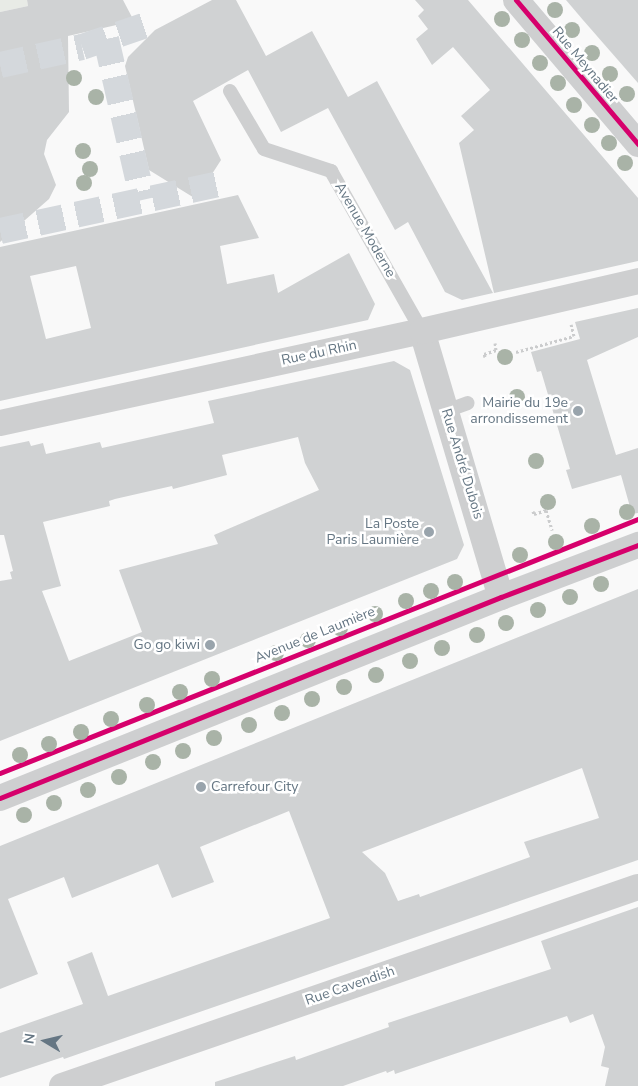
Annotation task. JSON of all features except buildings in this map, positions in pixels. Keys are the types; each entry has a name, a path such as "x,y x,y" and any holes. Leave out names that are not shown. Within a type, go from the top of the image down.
{"street":[{"name":"Rue Meynadier","path":"516,0 638,144"},
{"name":"Rue du Rhin","path":"0,423 422,331 638,281"},
{"name":"Rue André Dubois","path":"422,331 457,407 501,597"},
{"path":"0,798 501,597 638,545"},
{"name":"Rue Cavendish","path":"62,1086 638,887"}],"lane":[{"name":"Avenue Moderne","path":"230,91 264,149 331,171 422,331"}],"path":[{"path":"516,352 574,336 571,324"},
{"path":"485,357 484,354 496,350 495,343"},
{"path":"533,511 534,514 546,510 552,530"}],"shaded area":[{"path":"0,0 27,0 28,6 0,12"}],"tunnel":[{"path":"0,65 82,47 152,23"},
{"path":"106,39 143,200"},
{"path":"0,231 228,182"}],"cycle path":[{"path":"516,0 638,144"},
{"name":"Avenue de Laumière","path":"0,773 638,519"},
{"path":"0,798 501,597 638,545"}],"place":[{"name":"Mairie du 19e arrondissement","path":"578,411"},
{"name":"La Poste Paris Laumière","path":"429,532"},
{"name":"Go go kiwi","path":"210,645"},
{"name":"Carrefour City","path":"201,787"}]}
